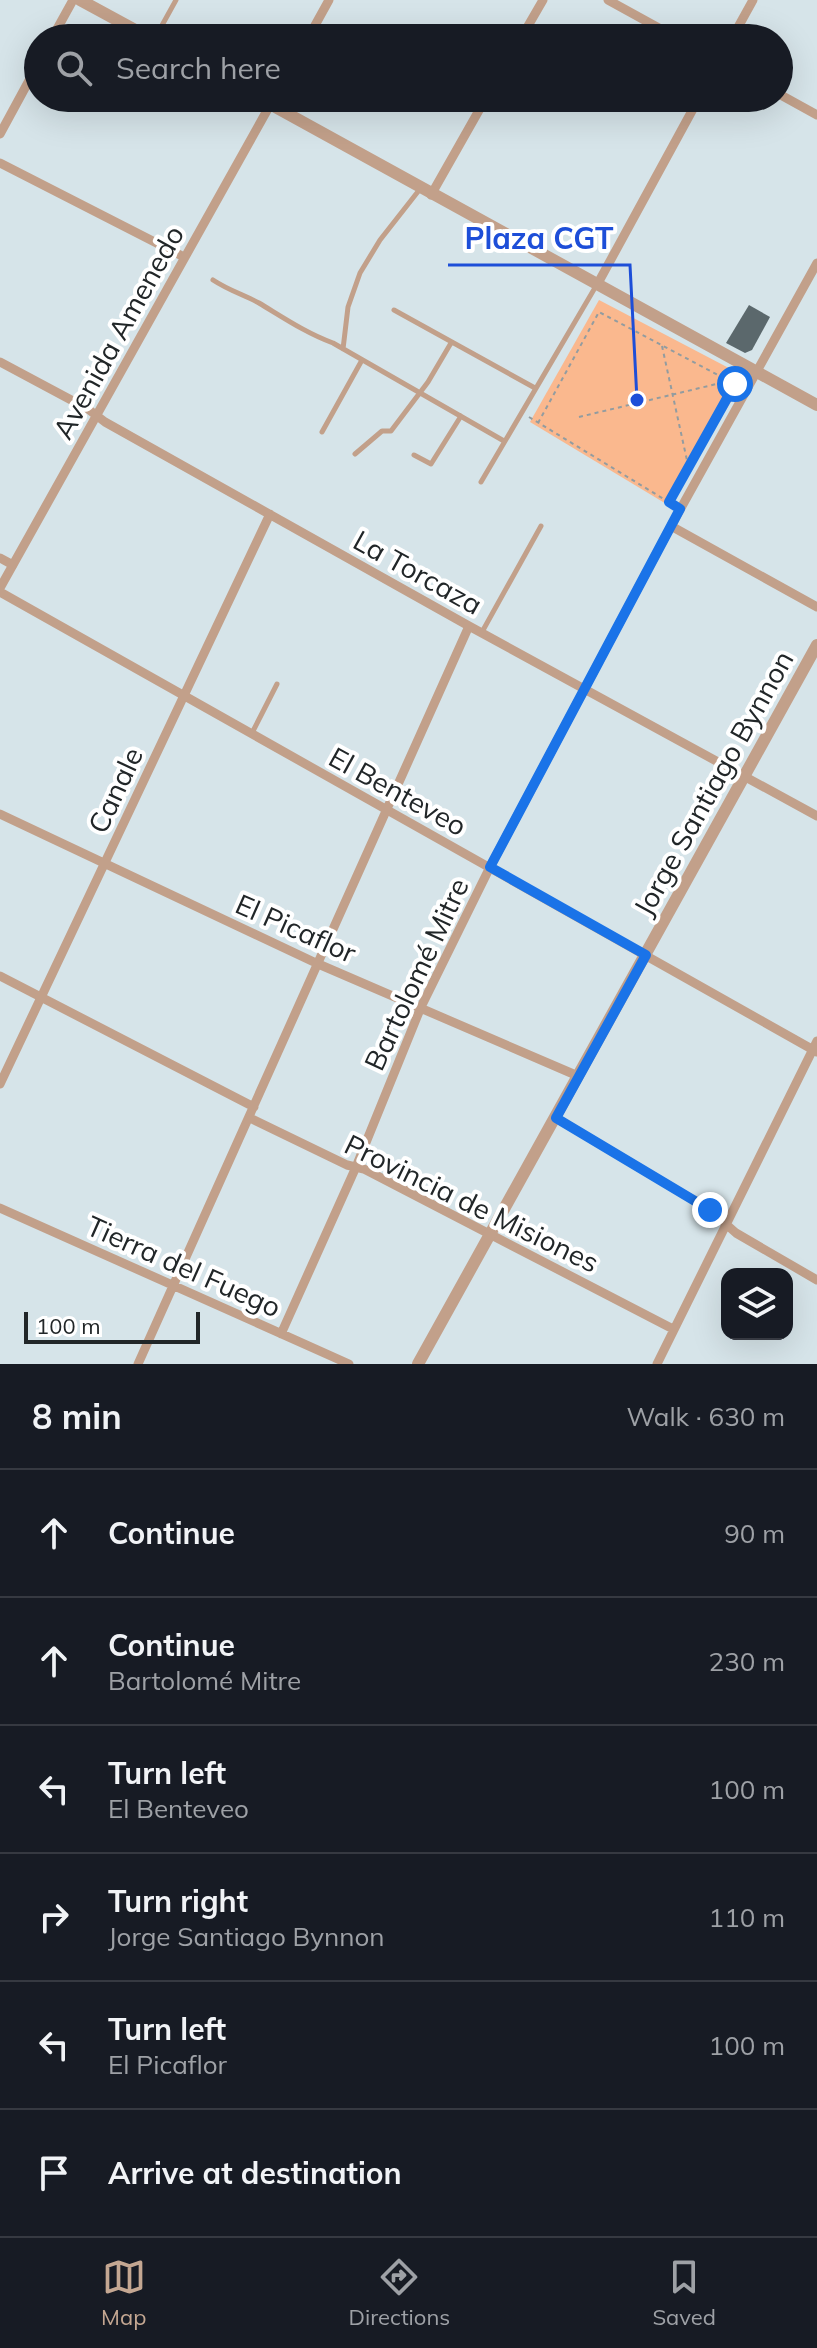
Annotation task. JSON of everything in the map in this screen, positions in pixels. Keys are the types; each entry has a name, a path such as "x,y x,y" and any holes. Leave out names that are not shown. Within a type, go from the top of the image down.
{"street":[{"path":"60,24 73,0"},
{"path":"80,0 125,24"},
{"path":"316,24 329,0"},
{"path":"529,24 543,0"},
{"path":"608,0 652,24"},
{"path":"740,24 753,0"},
{"path":"0,134 24,90"},
{"path":"793,102 817,115"},
{"name":"Avenida Amenedo","path":"0,590 262,112"},
{"path":"288,112 425,192 817,405"},
{"path":"425,192 477,112"},
{"path":"597,285 691,112"},
{"path":"0,163 184,257"},
{"name":"Bartolomé Mitre","path":"281,1334 356,1167 421,1007 490,867 671,526 817,263"},
{"name":"La Torcaza","path":"0,362 469,626 586,687 817,816"},
{"name":"Canale","path":"0,1084 270,514"},
{"path":"671,526 817,607"},
{"path":"0,558 13,565"},
{"name":"El Benteveo","path":"0,590 182,696 815,1047"},
{"path":"138,1364 469,626"},
{"name":"Jorge Santiago Bynnon","path":"418,1364 817,645"},
{"name":"El Picaflor","path":"0,814 316,963 578,1076"},
{"path":"0,976 254,1107"},
{"path":"657,1364 815,1047"},
{"name":"Provincia de Misiones","path":"250,1118 491,1234 673,1329"},
{"path":"556,1118 710,1210 725,1224 817,1280"},
{"name":"Tierra del Fuego","path":"0,1208 349,1364"}],"lane":[{"path":"161,24 176,0"},
{"path":"343,349 348,307 360,273 380,240 425,192"},
{"path":"213,280 231,292 256,301 306,333 343,349 504,441"},
{"path":"481,482 597,285"},
{"path":"394,310 535,388"},
{"path":"355,454 382,431 391,431 420,393 451,343"},
{"path":"322,432 362,360"},
{"path":"414,455 431,464 461,416"},
{"path":"482,632 541,526"},
{"path":"252,734 277,684"}],"path":[{"path":"521,412 538,423 669,502 735,384 599,312 538,423"},
{"path":"661,345 689,467"},
{"path":"579,417 730,381"}],"shaded area":[{"path":"599,300 746,377 668,505 530,422"}],"building":[{"path":"749,305 770,317 752,350 745,353 726,343"}],"place":[{"name":"Plaza CGT","path":"637,400"}],"route":[{"path":"710,1210 556,1118 646,955 490,867 680,509 669,502 735,384"}]}
